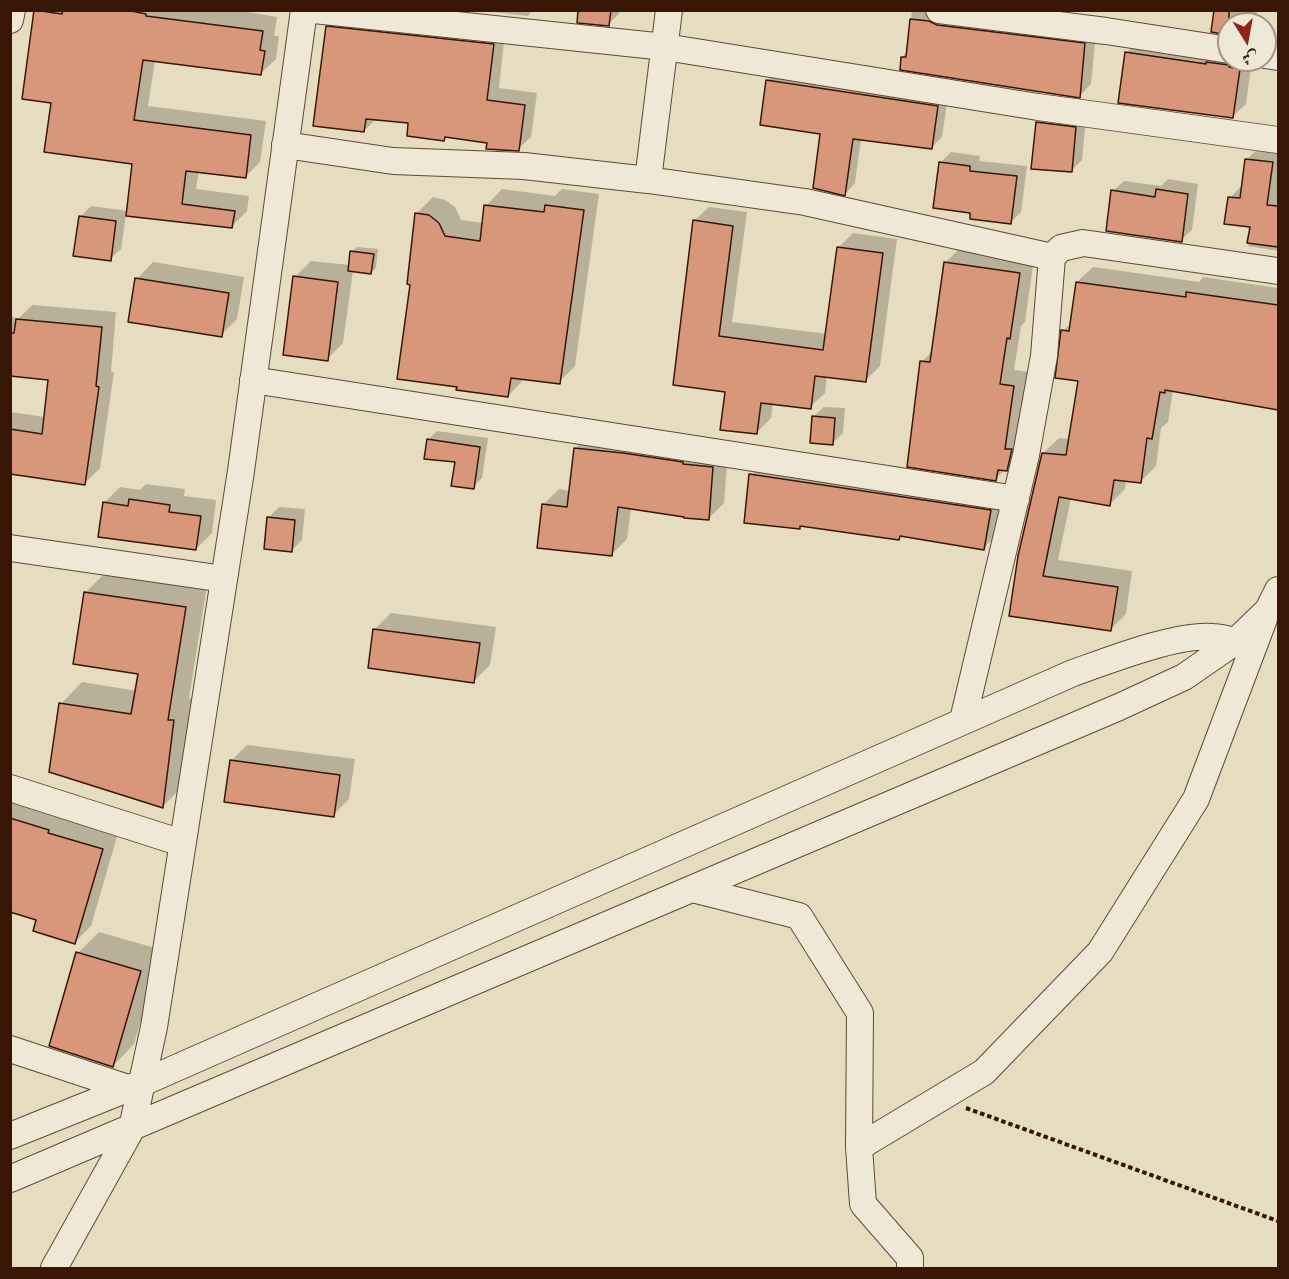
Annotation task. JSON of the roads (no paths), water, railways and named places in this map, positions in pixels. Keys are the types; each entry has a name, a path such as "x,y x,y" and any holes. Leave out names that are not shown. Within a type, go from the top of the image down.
{"street":[{"path":"10,21 12,10"},
{"path":"54,1269 132,1128 135,1085 154,1027 224,579 304,10"},
{"path":"314,10 664,46 1038,107 1278,140"},
{"path":"648,180 669,10"},
{"path":"939,10 1106,31 1217,48"},
{"path":"285,145 393,161 524,166 648,180 805,202 1052,257"},
{"path":"963,720 1026,455 1044,356 1052,257 1060,248 1083,243 1278,271"},
{"path":"253,380 1016,499"},
{"path":"10,548 224,579"},
{"path":"10,1179 692,890 1185,677 1236,641 1273,600"},
{"path":"860,1147 984,1072 1100,952 1196,799 1273,600"},
{"path":"10,1136 135,1085 1072,674 1156,646 1194,637 1213,636 1236,641"},
{"path":"10,788 182,843"},
{"path":"692,890 799,916 860,1013 862,1204 910,1258 910,1269"},
{"path":"10,1049 135,1085"}]}
